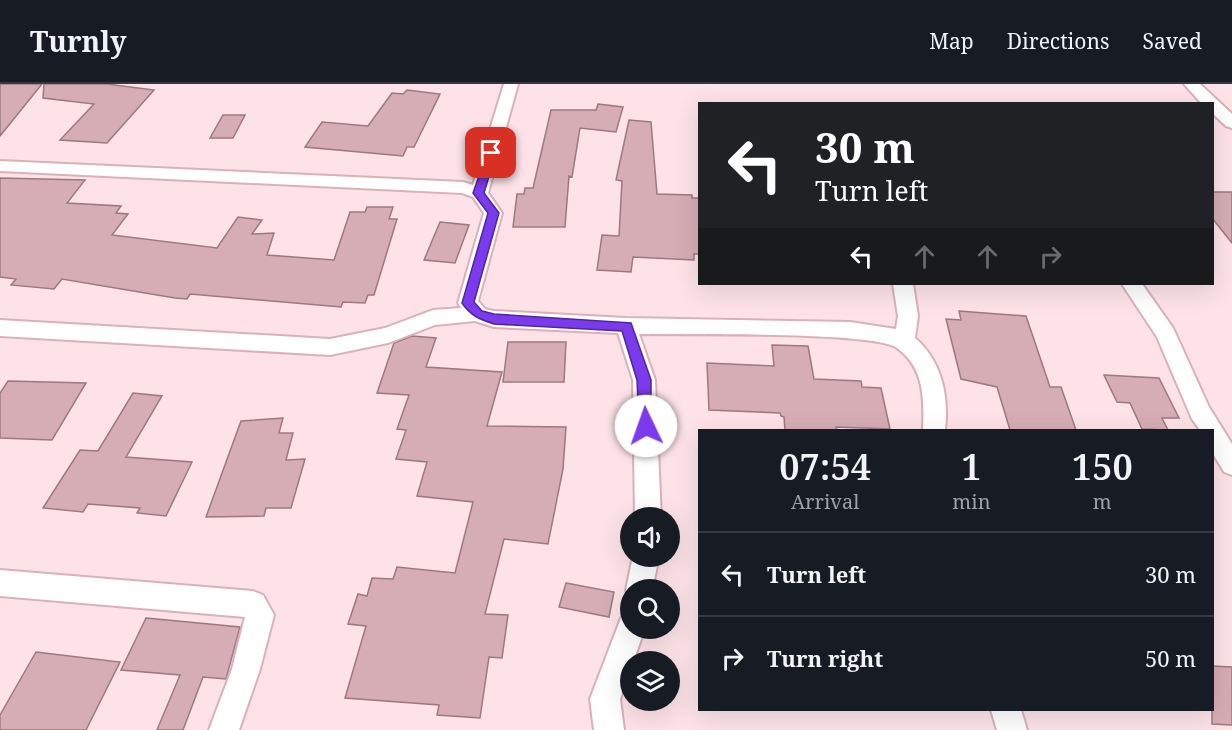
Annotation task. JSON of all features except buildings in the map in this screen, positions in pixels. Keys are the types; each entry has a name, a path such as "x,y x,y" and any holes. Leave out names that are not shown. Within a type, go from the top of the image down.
{"street":[{"path":"479,193 511,84"},
{"path":"1192,84 1210,102"},
{"path":"1214,106 1232,123"},
{"path":"0,166 463,188 479,193 494,213 468,303 478,314 494,319 626,326 850,330 887,335 904,341 927,371 934,388 934,429"},
{"path":"903,285 908,316 904,341"},
{"path":"1133,285 1166,334 1211,429"},
{"path":"0,328 173,336 330,347 388,336 433,318 472,314"},
{"path":"626,326 644,380 648,507"},
{"path":"1214,434 1232,465"},
{"path":"0,583 253,604 260,615 246,669 224,730"},
{"path":"609,730 605,699 627,639"},
{"path":"1006,711 1012,730"}],"route":[{"path":"491,153 479,193 494,213 468,303 478,314 494,319 626,326 644,380 646,426"}]}
